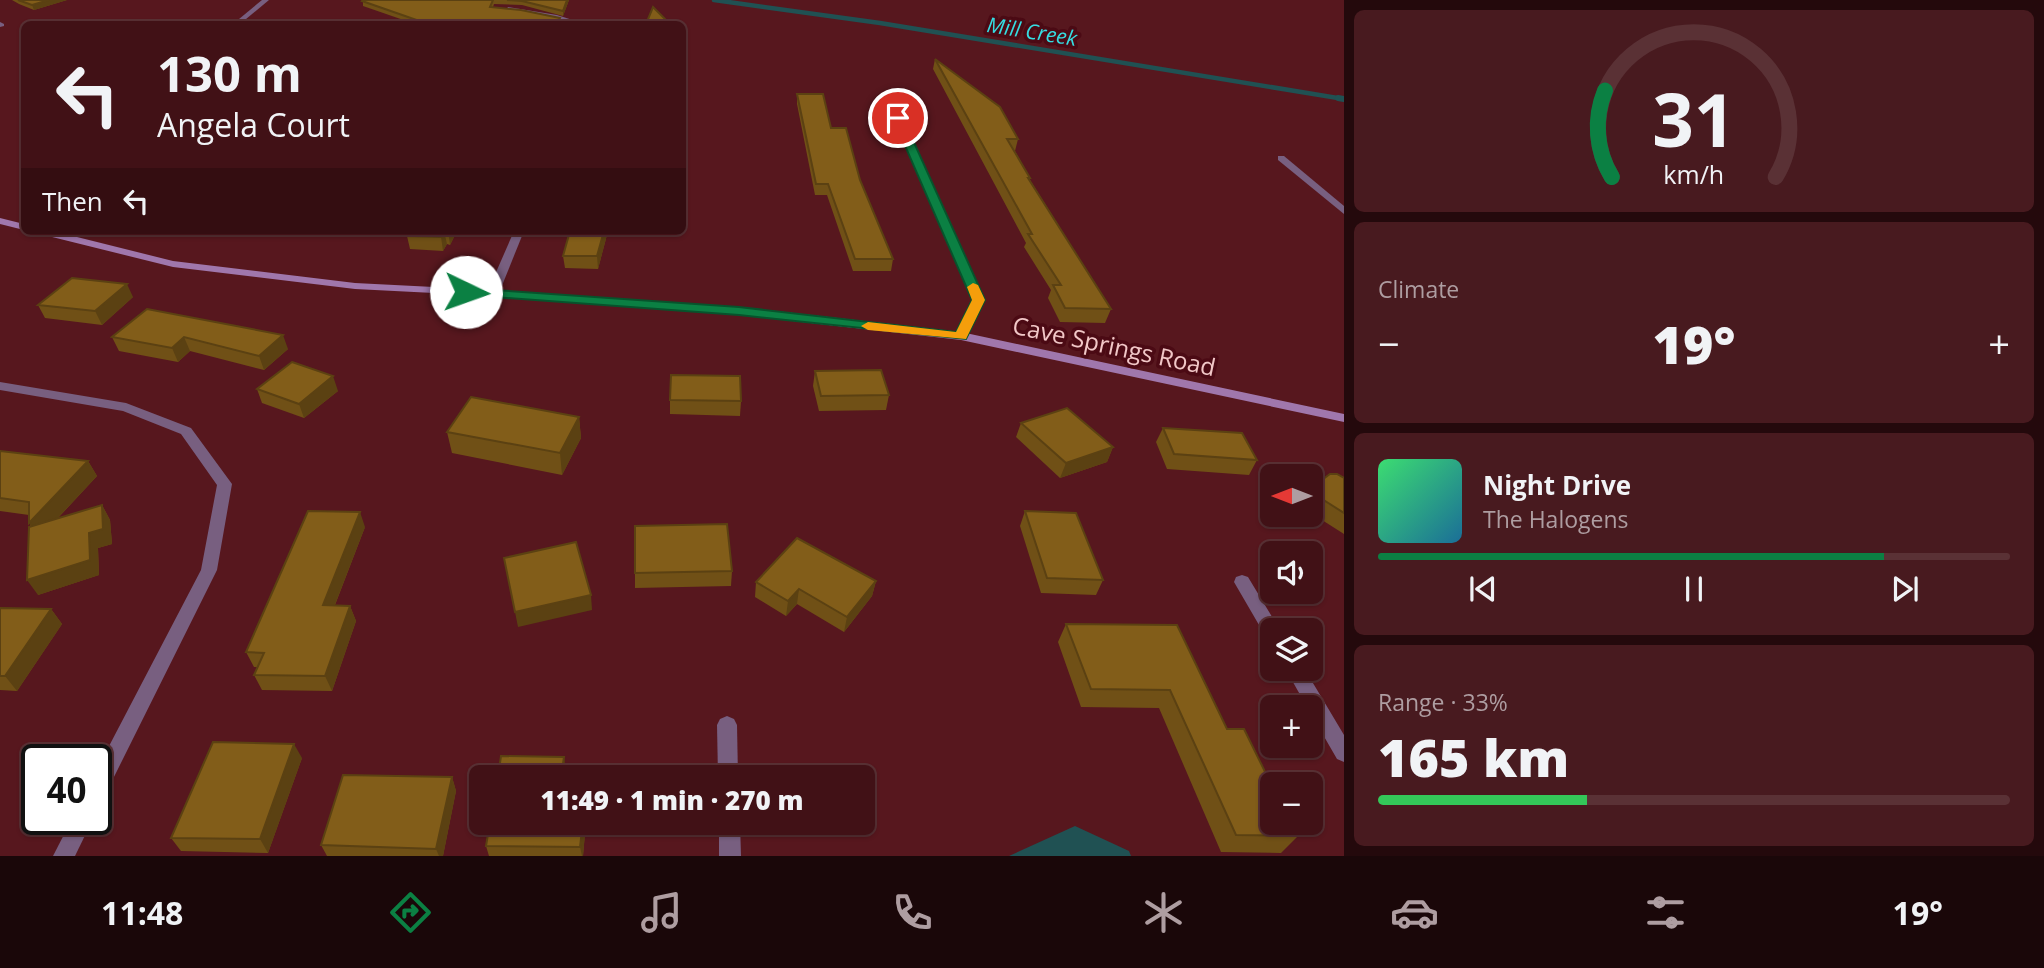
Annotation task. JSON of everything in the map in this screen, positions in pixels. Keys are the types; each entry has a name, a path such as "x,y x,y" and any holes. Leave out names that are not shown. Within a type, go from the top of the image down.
{"street":[{"path":"240,21 266,0"},
{"path":"495,9 522,10 569,21"},
{"path":"898,118 979,300 961,336"},
{"path":"1281,158 1344,211"},
{"path":"0,221 21,226"},
{"name":"Cave Springs Road","path":"56,235 173,264 355,286 739,311 961,336 1344,418"},
{"path":"494,293 517,235"},
{"path":"0,386 126,407 186,431 225,484 209,569 112,760"},
{"path":"1242,582 1264,618"},
{"path":"1302,681 1344,753"},
{"path":"727,725 728,765"},
{"path":"64,856 75,835"},
{"path":"729,835 730,856"}],"water":[{"path":"1075,826 1129,851 1131,856 1009,856"}],"building":[{"path":"18,0 49,0 32,5"},
{"path":"493,0 490,7 560,18 558,21 419,21 362,1"},
{"path":"507,0 567,0 563,11"},
{"path":"653,7 667,21 647,21"},
{"path":"935,59 1000,107 1018,139 1007,139 1028,178 1111,309 1065,308 1053,285 1061,285 1028,234 1032,234"},
{"path":"797,94 823,94 831,128 846,128 860,180 893,259 855,259 828,184 816,184"},
{"path":"408,235 442,235 441,237"},
{"path":"569,235 603,235 597,256 563,256"},
{"path":"72,278 127,284 95,311 38,305"},
{"path":"147,309 283,335 259,356 184,337 172,348 112,337"},
{"path":"292,362 333,376 299,404 257,389"},
{"path":"881,370 889,395 821,396 815,371"},
{"path":"671,375 740,376 741,401 670,400"},
{"path":"471,397 579,417 560,453 447,432"},
{"path":"1067,408 1113,447 1066,463 1021,423"},
{"path":"1163,428 1242,433 1257,460 1174,454"},
{"path":"0,451 88,461 29,523 29,502 0,498"},
{"path":"1330,474 1344,478 1344,513 1323,500 1323,479"},
{"path":"102,505 103,529 89,533 90,560 27,580 29,527"},
{"path":"308,511 360,512 323,605 350,606 325,676 254,675 264,653 246,652"},
{"path":"1025,511 1076,513 1103,580 1047,578"},
{"path":"727,524 732,571 635,573 635,526"},
{"path":"797,538 876,581 847,617 799,589 788,601 756,582"},
{"path":"576,542 591,595 515,612 504,558"},
{"path":"0,608 51,609 5,676 0,676"},
{"path":"1066,624 1177,625 1227,729 1244,729 1265,772 1260,772 1260,835 1298,836 1236,835 1170,690 1091,689"},
{"path":"213,742 294,744 260,839 171,838"},
{"path":"501,756 564,757 563,765 500,765"},
{"path":"343,775 452,777 436,849 321,845"},
{"path":"488,835 581,835 580,847 486,846"}],"waterway":[{"name":"Mill Creek","path":"714,0 880,23 1344,99 1338,98"}],"slow traffic":[{"path":"868,326 961,336 979,300 973,287"}],"route":[{"path":"466,292 739,311 961,336 979,300 898,118"}]}
